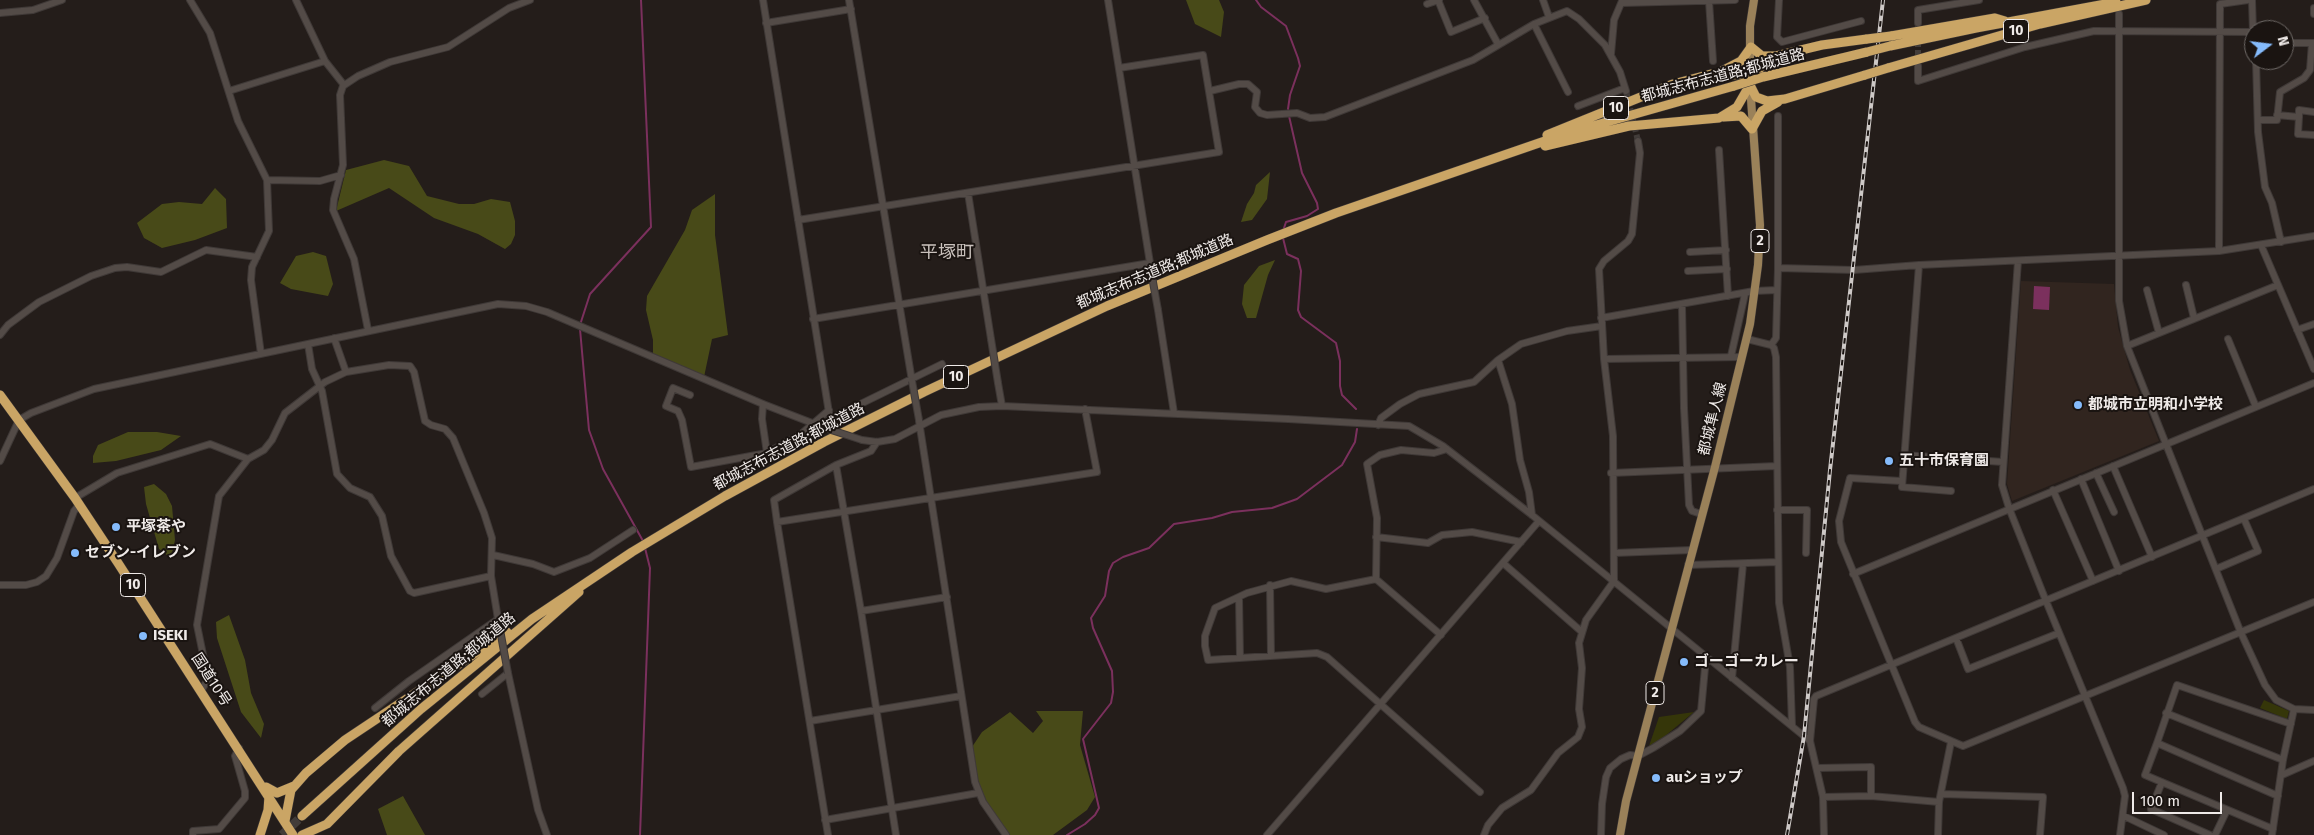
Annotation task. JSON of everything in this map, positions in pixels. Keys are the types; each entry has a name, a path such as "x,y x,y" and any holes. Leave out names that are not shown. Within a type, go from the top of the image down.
{"highway":[{"name":"都城志布志道路;都城道路","path":"302,816 468,669 532,619 587,580 658,536 824,442 924,392 1107,306 1336,213 1532,145 1763,77 1890,46 2008,22 2133,0"},
{"name":"10","path":"1752,129 1762,111 1785,99 2040,24 2146,0"},
{"name":"10","path":"1532,145 1549,146 1602,131 1629,126 1719,118 1737,106 1759,69 1776,56 1803,49 1995,18 2008,22"},
{"path":"1711,74 1735,66 1741,61 1750,47 1762,56 1776,56"},
{"name":"10","path":"1480,163 1649,93 1673,84 1711,74 1736,74 1747,79 1756,97 1761,100 1785,99"},
{"path":"1719,118 1741,116 1752,129"},
{"name":"国道10号","path":"1,398 77,501 294,835"},
{"path":"318,835 398,751 574,596 623,558"},
{"path":"260,835 265,826 282,817 294,786 306,773 345,740 562,594 587,580"},
{"path":"259,780 271,791 278,793 294,786"},
{"path":"260,835 268,810 269,796"},
{"path":"302,835 327,824"}],"main road":[{"name":"都城隼人線","path":"1620,835 1638,756 1715,468 1747,339 1760,226 1750,85 1750,26 1754,0"}],"street":[{"path":"0,13 33,10 62,0"},
{"path":"190,0 210,33 238,122 267,180 268,231 252,267 251,291 261,354"},
{"path":"296,0 325,61 344,85"},
{"path":"368,330 354,259 333,210 334,199 344,165 340,95 344,85 373,68 448,47 509,8 530,0"},
{"path":"763,0 830,419"},
{"path":"850,0 978,793 1006,835"},
{"path":"1108,0 1174,413"},
{"path":"1427,4 1438,0 1450,32 1485,18"},
{"path":"1474,0 1498,44"},
{"path":"1543,0 1549,17"},
{"path":"1611,54 1614,20 1622,2 1735,0"},
{"path":"1779,0 1777,38 1782,42 1861,22"},
{"path":"1918,22 1918,10 1979,0"},
{"path":"2219,251 2220,4 2248,0"},
{"path":"2252,0 2253,20"},
{"path":"1709,1 1713,61"},
{"path":"2314,8 2314,14"},
{"path":"766,23 851,9"},
{"path":"1210,91 1239,84 1248,84 1257,92 1255,108 1260,113 1267,115 1297,112 1316,119 1474,60 1534,24 1567,11 1572,13 1605,45 1620,72 1625,90 1578,106"},
{"path":"2119,14 2119,302 2128,346 2241,633 2272,696 2294,710 2314,710"},
{"path":"1534,24 1568,92"},
{"path":"1918,66 1918,81 2025,47 2094,31 2219,32 2244,34"},
{"path":"2259,120 2277,120 2280,92 2304,78 2310,70 2313,43 2294,43"},
{"path":"798,220 1219,152 1203,55 1119,68"},
{"path":"229,90 325,61"},
{"path":"2256,70 2258,132 2265,187 2272,203 2281,242"},
{"path":"2314,112 2299,110 2298,117 2298,134 2314,135"},
{"path":"2277,115 2298,117"},
{"path":"1771,345 1776,338 1778,116"},
{"path":"1484,835 1488,825 1502,808 1525,795 1558,753 1581,732 1579,696 1582,668 1579,643 1586,620 1614,581 1611,473 1613,436 1604,359 1599,269 1604,261 1628,241 1632,234 1640,153 1638,141"},
{"path":"1719,150 1728,296"},
{"path":"267,180 320,182 341,175"},
{"path":"968,193 1002,406"},
{"path":"1778,268 1854,270 1919,265 2219,251 2314,236"},
{"path":"2262,245 2314,369"},
{"path":"0,335 8,325 39,302 91,276 115,268 127,267 161,272 206,250 257,257"},
{"path":"1690,252 1726,250"},
{"path":"2018,261 2002,485 2009,508 2059,634 2124,788 2124,816 2120,835"},
{"path":"813,319 1150,263"},
{"path":"1919,265 1901,481 1902,486 1950,492"},
{"path":"1688,271 1727,269"},
{"path":"2186,285 2194,318"},
{"path":"2128,346 2278,285"},
{"path":"1601,318 1754,291 1777,290"},
{"path":"2148,290 2159,333"},
{"path":"1731,356 1745,294"},
{"path":"0,461 19,420 31,413 94,389 498,304 536,308 763,404 819,426 862,440 877,442 895,439 919,422 963,410 1002,406 1408,426 1447,449 1540,521 1672,631 1810,741"},
{"path":"1682,305 1684,408 1689,506 1692,511 1702,514"},
{"path":"2297,330 2314,324"},
{"path":"1378,424 1381,418 1400,404 1419,394 1474,382 1498,360 1521,344 1567,331 1602,326"},
{"path":"334,338 346,372"},
{"path":"1747,339 1771,345 1774,348 1776,357 1778,562 1780,603 1790,667 1792,726"},
{"path":"2228,339 2256,407"},
{"path":"308,344 312,369 319,386 330,430 337,474 350,488 370,497 382,516 391,556 410,590 414,593 491,576"},
{"path":"1604,359 1742,357"},
{"path":"1498,360 1512,404 1520,460 1529,492 1532,515"},
{"path":"690,395 673,388 666,406 678,411 682,420 691,467 767,453 830,419 942,364"},
{"path":"201,691 208,679 197,625 219,496 248,459 264,450 272,440 285,413 319,386 346,372 389,366 410,366 414,372 425,421 444,429 455,444 484,513 492,538 491,576 498,619 538,810 547,835"},
{"path":"1853,574 2009,508 2314,384"},
{"path":"763,404 762,419 767,453"},
{"path":"777,522 1097,472 1086,409"},
{"path":"819,426 829,410"},
{"path":"828,835 774,500 836,466 871,450 877,442"},
{"path":"0,585 26,585 37,582 46,576 57,558 77,501 116,474 210,444 248,459"},
{"path":"1441,635 1376,579 1376,518 1367,464 1380,455 1401,450 1434,453 1447,449"},
{"path":"1903,455 2003,462"},
{"path":"836,466 845,512 896,835"},
{"path":"1611,473 1777,466"},
{"path":"2113,466 2152,557"},
{"path":"2096,473 2114,512"},
{"path":"1901,481 1850,478 1840,510 1839,534 1853,574 1891,666 1919,727 1963,746 2314,602"},
{"path":"2081,479 2119,571"},
{"path":"1824,835 1823,797 1818,768 1810,741 1814,699 1816,696 2314,489"},
{"path":"2053,490 2093,581"},
{"path":"1777,510 1807,510 1806,552"},
{"path":"2216,569 2258,551 2244,519"},
{"path":"1267,835 1540,521"},
{"path":"493,555 533,564 554,572 590,558 633,530"},
{"path":"1376,537 1428,542 1442,535 1472,532 1521,542"},
{"path":"1614,553 1692,550"},
{"path":"1688,565 1778,562"},
{"path":"1503,563 1582,632"},
{"path":"1732,678 1743,564"},
{"path":"1376,579 1326,589 1291,581 1270,585 1215,608 1205,636 1208,660 1317,653 1327,657 1480,792"},
{"path":"1270,585 1271,656"},
{"path":"861,611 947,597"},
{"path":"1239,597 1240,658"},
{"path":"375,708 409,681 498,619"},
{"path":"1956,638 1968,669 2059,634"},
{"path":"1602,835 1602,804 1606,777 1610,768 1621,759 1630,755 1638,756 1680,731 1701,711 1706,657"},
{"path":"482,694 508,673"},
{"path":"2291,724 2177,685 2145,774 2272,832 2294,710"},
{"path":"810,721 961,696"},
{"path":"2166,713 2284,760"},
{"path":"1938,835 1941,794 1951,742"},
{"path":"2157,743 2278,796"},
{"path":"193,835 193,831 219,829 245,798 245,791 235,756 239,748"},
{"path":"2282,775 2314,761"},
{"path":"1818,768 1871,767 1871,796"},
{"path":"2162,782 2151,809 2210,835"},
{"path":"825,820 978,793"},
{"path":"1941,794 2043,797 2040,835"},
{"path":"1823,797 1871,796 1940,802"},
{"path":"2215,835 2227,810"},
{"path":"2124,816 2164,835"}],"shaded area":[{"path":"1186,0 1219,0 1224,12 1221,37 1195,24"},
{"path":"384,160 409,166 427,196 459,204 474,204 491,199 510,202 515,221 515,235 511,244 505,249 478,234 434,218 389,188 336,211 346,170"},
{"path":"1270,172 1267,199 1252,220 1241,222 1256,185"},
{"path":"215,188 226,199 227,228 195,240 162,248 144,238 137,223 162,204 179,202 202,204"},
{"path":"715,194 715,235 728,335 712,339 704,377 653,354 653,340 646,310 647,296 685,230 692,210"},
{"path":"313,252 326,256 333,284 328,296 291,289 280,283 296,256"},
{"path":"1275,260 1268,275 1256,318 1247,318 1242,304 1244,285 1259,266"},
{"name":"都城市立明和小学校","path":"2021,281 2114,284 2118,327 2130,370 2159,441 2012,501 2007,484"},
{"path":"2034,286 2050,287 2049,310 2033,309"},
{"path":"128,432 157,432 181,436 161,450 116,461 93,463 93,456 98,445"},
{"path":"154,484 166,494 172,506 175,540 171,558 159,549 146,504 144,487"},
{"path":"229,615 245,660 251,693 264,724 261,738 241,712 217,638 216,622"},
{"path":"2264,700 2289,711 2287,719 2260,708"},
{"path":"1036,711 1083,711 1080,745 1095,797 1087,810 1053,835 1008,835 982,795 972,747 982,732 1010,712 1033,733 1043,721"},
{"path":"1694,712 1659,741 1649,746 1659,717"},
{"path":"403,796 425,835 387,835 378,809"}],"waterway":[{"path":"580,325 590,294 651,227 641,0"},
{"path":"1256,0 1261,7 1286,26 1298,58 1300,66 1290,95 1288,109"},
{"path":"1283,231 1286,222 1307,216 1318,209 1317,203 1302,173 1289,116"},
{"path":"1283,238 1287,254 1298,259 1301,271 1298,310 1301,317 1336,343 1340,361 1342,395 1356,409"},
{"path":"580,329 589,430 603,469 643,541"},
{"path":"1067,835 1085,824 1095,815 1099,808 1083,739 1111,703 1113,692 1112,671 1093,628 1091,618 1105,596 1109,571 1113,563 1123,557 1149,548 1174,524 1212,518 1232,512 1272,508 1297,499 1342,465 1355,442 1357,429"},
{"path":"640,835 650,568 645,548"}],"tunnel":[{"path":"1918,23 1918,63"},
{"path":"1626,91 1638,141"},
{"path":"282,835 302,816"}],"railway":[{"path":"1787,835 1804,736 1830,470 1883,0"}],"place":[{"name":"都城市立明和小学校","path":"2078,405"},
{"name":"五十市保育園","path":"1889,461"},
{"name":"平塚茶や","path":"116,527"},
{"name":"セブン-イレブン","path":"75,553"},
{"name":"ISEKI","path":"143,636"},
{"name":"ゴーゴーカレー","path":"1684,662"},
{"name":"auショップ","path":"1656,778"}],"district":[{"name":"平塚町","path":"947,253"}]}
